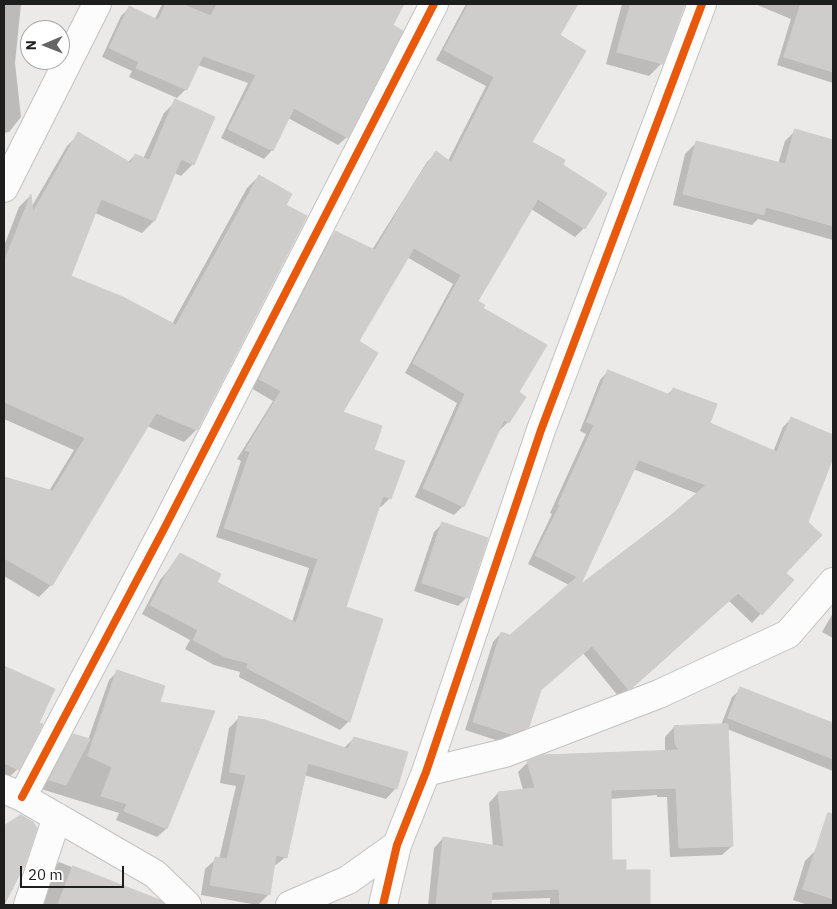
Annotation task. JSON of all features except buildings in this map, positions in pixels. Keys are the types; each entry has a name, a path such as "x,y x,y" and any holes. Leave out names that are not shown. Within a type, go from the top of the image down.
{"street":[{"path":"4,188 97,4"},
{"path":"187,905 155,874 13,793 165,527 434,4"},
{"path":"383,905 397,845 426,772 541,430 702,4"},
{"path":"426,772 505,753 659,694 771,642 788,634 833,582"},
{"path":"28,905 58,817"},
{"path":"290,905 348,880 397,845"}],"cycle path":[{"path":"22,797 165,527 434,4"},
{"path":"383,905 397,845 426,772 541,430 702,4"}]}
